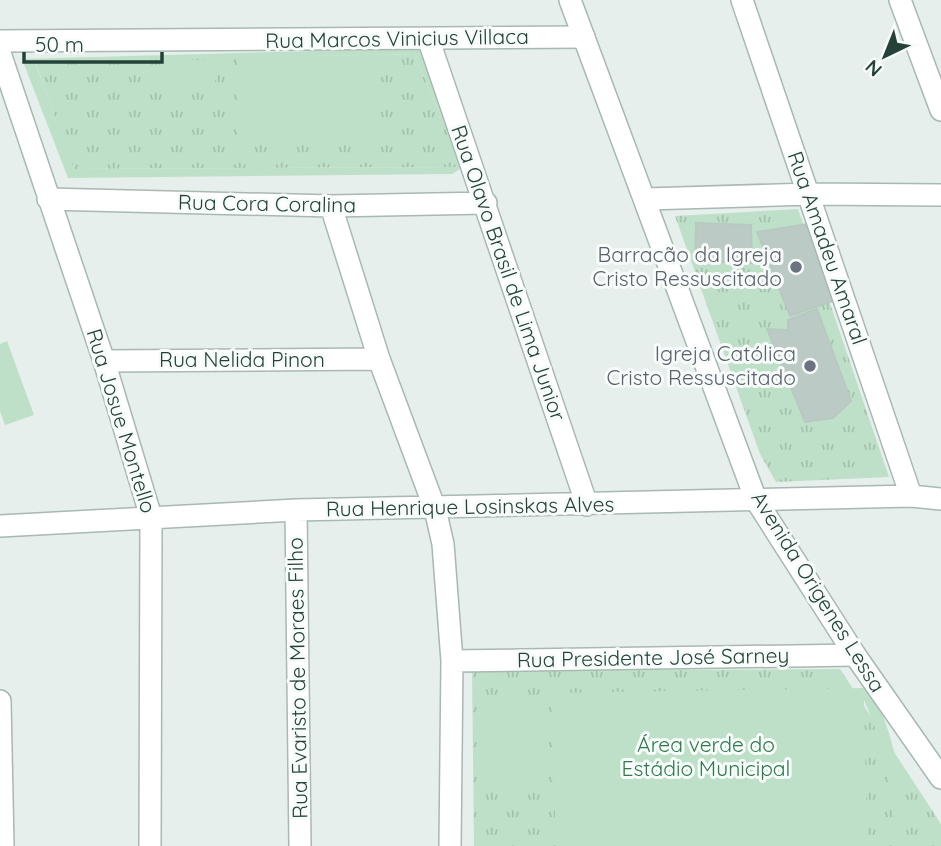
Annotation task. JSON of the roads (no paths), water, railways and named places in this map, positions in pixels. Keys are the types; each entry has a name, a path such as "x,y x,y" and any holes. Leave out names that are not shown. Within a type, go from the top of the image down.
{"street":[{"name":"Avenida Origenes Lessa","path":"570,0 756,500 855,655 938,768"},
{"name":"Rua Amadeu Amaral","path":"743,0 911,496"},
{"path":"901,0 941,110"},
{"name":"Rua Marcos Vinicius Villaca","path":"0,41 584,37"},
{"name":"Rua Olavo Brasil de Lima Junior","path":"429,40 587,505"},
{"name":"Rua Josue Montello","path":"0,53 104,361 152,517 150,846"},
{"path":"646,199 809,194 941,195"},
{"name":"Rua Cora Coralina","path":"48,199 331,206 486,203"},
{"path":"331,206 379,359 435,509 446,569 452,661 450,846"},
{"name":"Rua Nelida Pinon","path":"104,361 379,359"},
{"name":"Rua Henrique Losinskas Alves","path":"0,526 296,510 435,509 911,496 939,502"},
{"name":"Rua Evaristo de Moraes Filho","path":"296,510 300,846"},
{"name":"Rua Presidente José Sarney","path":"452,661 855,655"},
{"path":"0,701 4,846"}],"place":[{"name":"Barracão da Igreja Cristo Ressuscitado","path":"796,267"},
{"name":"Igreja Católica Cristo Ressuscitado","path":"810,366"}],"park label":[{"name":"Área verde do Estádio Municipal","path":"706,757"}]}
